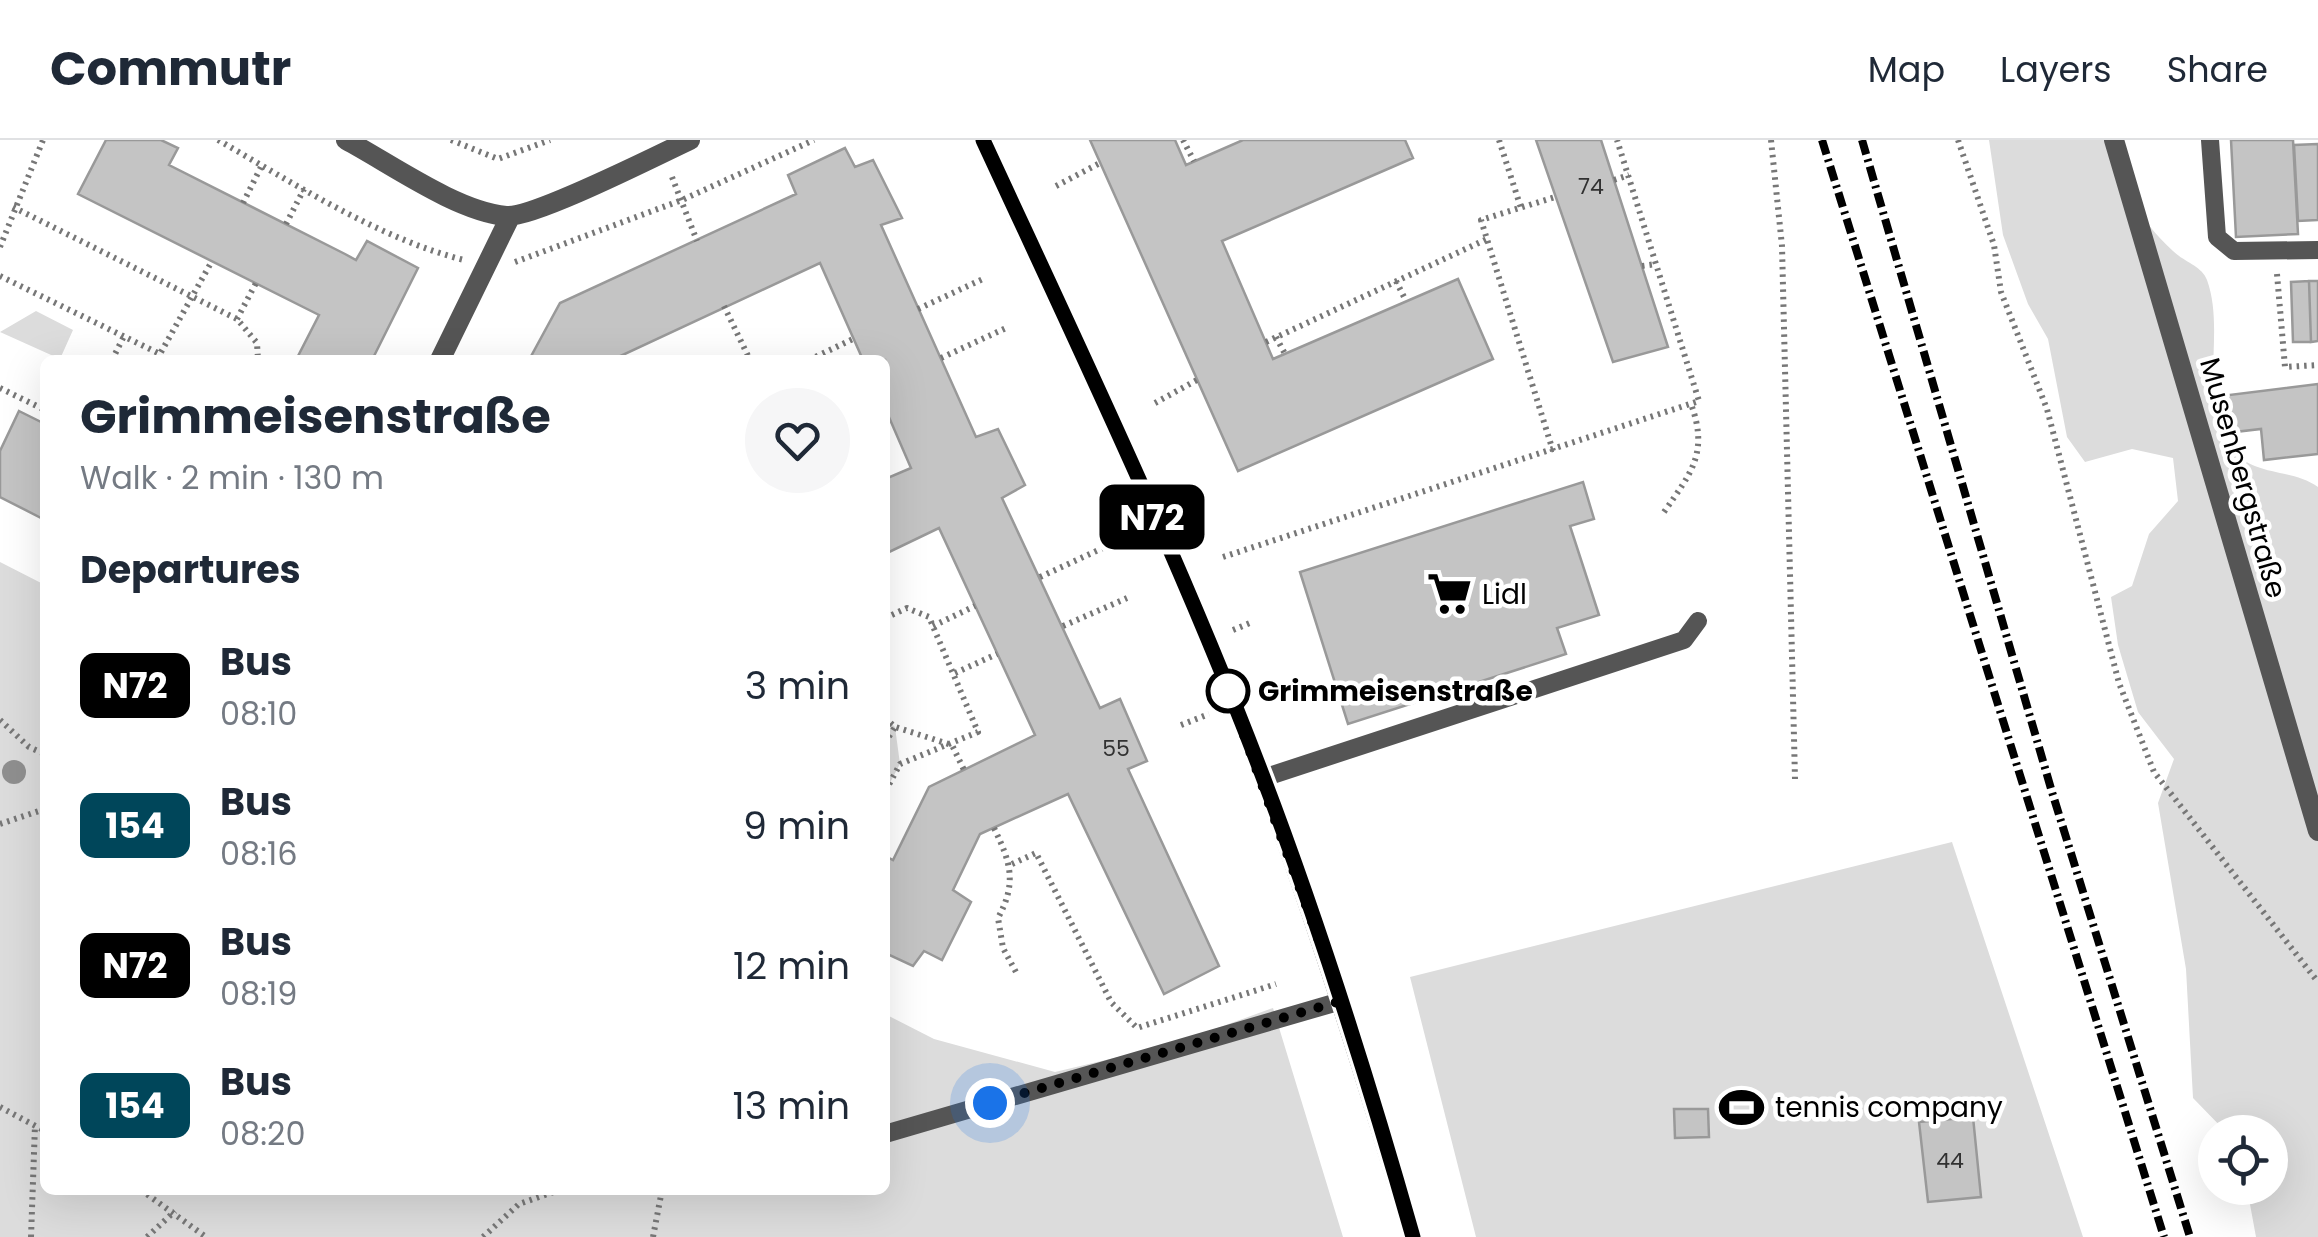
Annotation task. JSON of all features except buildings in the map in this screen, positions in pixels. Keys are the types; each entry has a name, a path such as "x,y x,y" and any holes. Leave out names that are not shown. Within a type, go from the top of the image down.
{"main road":[{"path":"983,140 1208,640 1263,778 1341,1001 1413,1237"}],"street":[{"path":"346,140 476,209 510,217 690,140"},
{"name":"Musenbergstraße","path":"2114,140 2318,831"},
{"path":"442,355 510,217"}],"lane":[{"path":"2210,140 2217,237 2234,251 2318,250"},
{"path":"1263,778 1684,640 1698,621"},
{"path":"890,1133 1341,1001"}],"path":[{"path":"0,247 43,140"},
{"path":"450,140 498,160 550,140"},
{"path":"1184,140 1194,162"},
{"path":"1499,140 1521,208"},
{"path":"1223,557 1699,402 1617,140"},
{"path":"1771,140 1782,246 1795,780"},
{"path":"1958,140 1994,245 2001,292 2046,408 2119,683 2154,772 2318,982"},
{"path":"662,153 697,241"},
{"path":"1056,186 1100,163"},
{"path":"243,202 262,165"},
{"path":"1614,180 1629,176"},
{"path":"286,224 304,189"},
{"path":"1553,451 1480,220 1555,197"},
{"path":"13,207 237,320 256,343 257,355"},
{"path":"1266,342 1487,239"},
{"path":"2275,253 2285,367 2318,365"},
{"path":"0,276 160,354 212,261"},
{"path":"1642,266 1656,264"},
{"path":"918,308 985,278"},
{"path":"1396,281 1406,301"},
{"path":"237,320 256,283"},
{"path":"724,306 748,355"},
{"path":"940,358 1006,328"},
{"path":"114,355 124,336"},
{"path":"1276,337 1285,354"},
{"path":"820,355 854,339"},
{"path":"1155,403 1197,380"},
{"path":"0,388 40,408"},
{"path":"1664,512 1691,474 1701,448 1692,404"},
{"path":"1040,577 1104,546"},
{"path":"1063,626 1127,598"},
{"path":"933,626 975,606"},
{"path":"890,616 907,608 929,617 978,732 900,764 890,783"},
{"path":"1230,631 1250,623"},
{"path":"955,673 997,654"},
{"path":"1180,725 1210,714"},
{"path":"0,720 40,750"},
{"path":"890,722 952,745 964,770"},
{"path":"890,734 895,727"},
{"path":"0,824 40,811"},
{"path":"994,828 1012,864 1012,893 998,918 1003,948 1017,974"},
{"path":"1012,864 1036,853 1112,1002 1137,1028 1276,984"},
{"path":"0,1107 40,1128"},
{"path":"31,1237 35,1125"},
{"path":"149,1195 206,1237"},
{"path":"483,1237 519,1204 545,1195"},
{"path":"654,1237 661,1195"},
{"path":"147,1237 175,1211"}],"shaded area":[{"path":"1989,140 2108,140 2118,171 2141,214 2177,255 2201,271 2207,280 2214,322 2215,407 2230,446 2249,463 2318,487 2318,1237 2256,1237 2250,1205 2288,1205 2288,1115 2210,1115 2193,1098 2186,969 2158,803 2174,759 2138,712 2118,645 2111,597 2132,586 2149,534 2178,501 2173,458 2132,449 2085,462 2067,437 2048,339 2028,304 2003,235"},
{"path":"36,311 73,330 62,355 51,355 0,332"},
{"path":"0,562 40,582 40,1195 890,1195 890,1017 934,1039 1055,1072 1173,1044 1273,1008 1343,1237 0,1237"},
{"path":"890,722 895,727 900,764 890,783"},
{"name":"tennis company","path":"1952,842 2083,1237 1476,1237 1410,977"}],"railway":[{"path":"1822,140 2164,1237"},
{"path":"1862,140 2052,792 2190,1237"}],"bus line":[{"name":"N72","path":"983,140 1208,640 1263,778 1341,1001 1413,1237"}],"place":[{"name":"Lidl","path":"1449,594"},
{"name":"Grimmeisenstraße","path":"1228,691"},
{"name":"tennis company","path":"1742,1107"}],"route":[{"path":"990,1103 1177,1052 1341,1001 1263,778 1228,691"}]}
